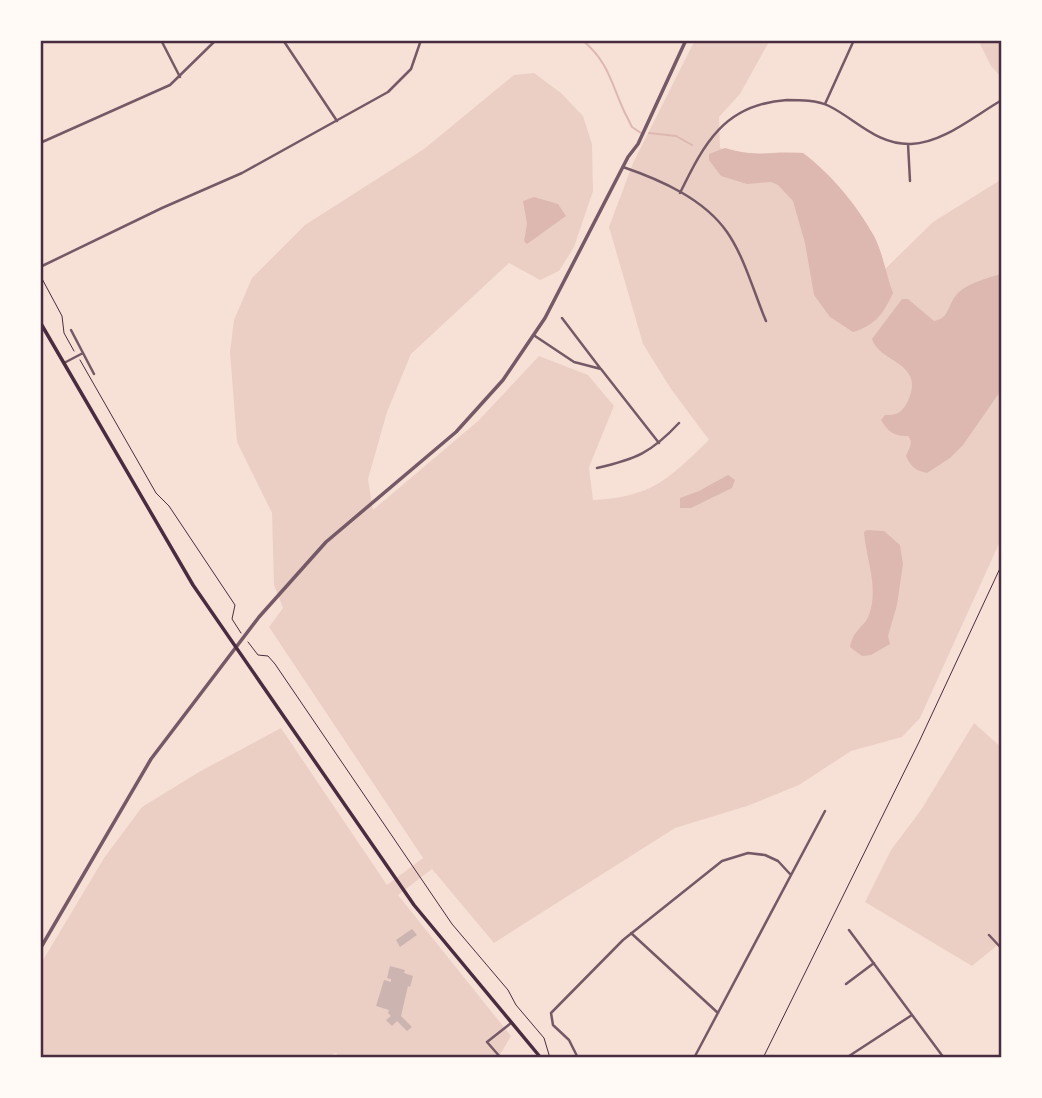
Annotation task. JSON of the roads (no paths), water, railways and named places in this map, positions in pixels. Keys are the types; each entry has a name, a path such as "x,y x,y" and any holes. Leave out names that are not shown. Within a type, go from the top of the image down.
{"main road":[{"path":"40,322 181,566 236,647 414,905 541,1058"}],"street":[{"path":"161,40 180,77"},
{"path":"40,143 152,94 180,77 216,40"},
{"path":"283,40 337,121"},
{"path":"40,267 242,173 337,121 398,84 415,61 421,40"},
{"path":"40,949 150,759 244,637 326,542 474,415 535,336 623,167 652,118 687,40"},
{"path":"825,104 854,40"},
{"path":"680,193 707,142 737,115 758,106 779,101 825,104 879,138 908,144 935,138 1002,100"},
{"path":"908,144 910,181"},
{"path":"623,167 680,193 705,208 727,232 766,321"},
{"path":"562,318 659,443"},
{"path":"71,330 94,373"},
{"path":"535,336 574,362 601,369"},
{"path":"64,364 83,353"},
{"path":"597,468 629,461 644,454 679,423"},
{"path":"694,1058 825,811"},
{"path":"578,1058 569,1040 551,1020 551,1013 631,933 711,868 731,857 748,853 765,855 778,861 790,874"},
{"path":"849,930 944,1058"},
{"path":"631,933 718,1013"},
{"path":"989,934 1002,949"},
{"path":"846,984 874,963"},
{"path":"846,1058 912,1015"},
{"path":"500,1058 487,1042 511,1023"}],"waterway":[{"path":"582,40 605,67 632,127 641,133"},
{"path":"649,133 676,136 692,145"}]}
